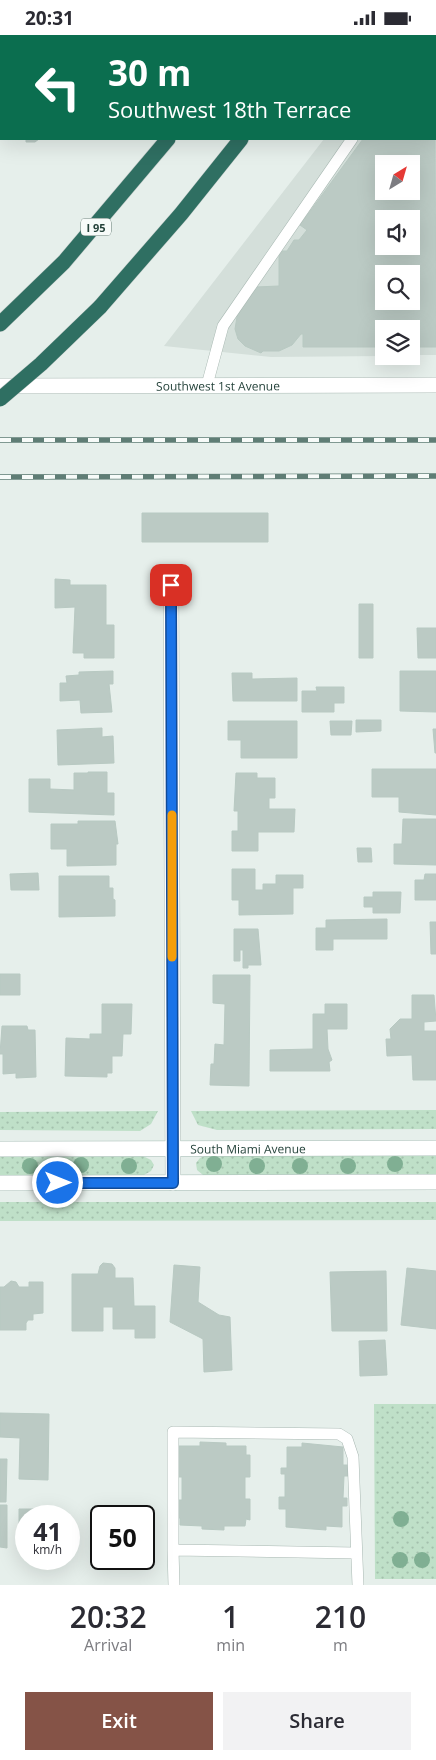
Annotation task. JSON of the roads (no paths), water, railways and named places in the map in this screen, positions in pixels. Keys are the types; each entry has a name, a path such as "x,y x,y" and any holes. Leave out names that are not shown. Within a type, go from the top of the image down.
{"highway":[{"name":"I 95","path":"0,324 17,309 98,225 167,140"},
{"path":"0,399 41,364 100,307 175,221 240,140"}],"street":[{"name":"Southwest 1st Avenue","path":"0,386 436,385"},
{"path":"171,585 173,1183"},
{"name":"South Miami Avenue","path":"0,1149 436,1148"},
{"path":"0,1183 436,1181"}],"lane":[{"path":"207,385 223,326 351,140"},
{"path":"174,1585 173,1432 339,1434 347,1439 353,1457 358,1585"},
{"path":"173,1555 356,1556"}],"railway":[{"path":"0,440 436,440"},
{"path":"0,477 436,476"}]}
